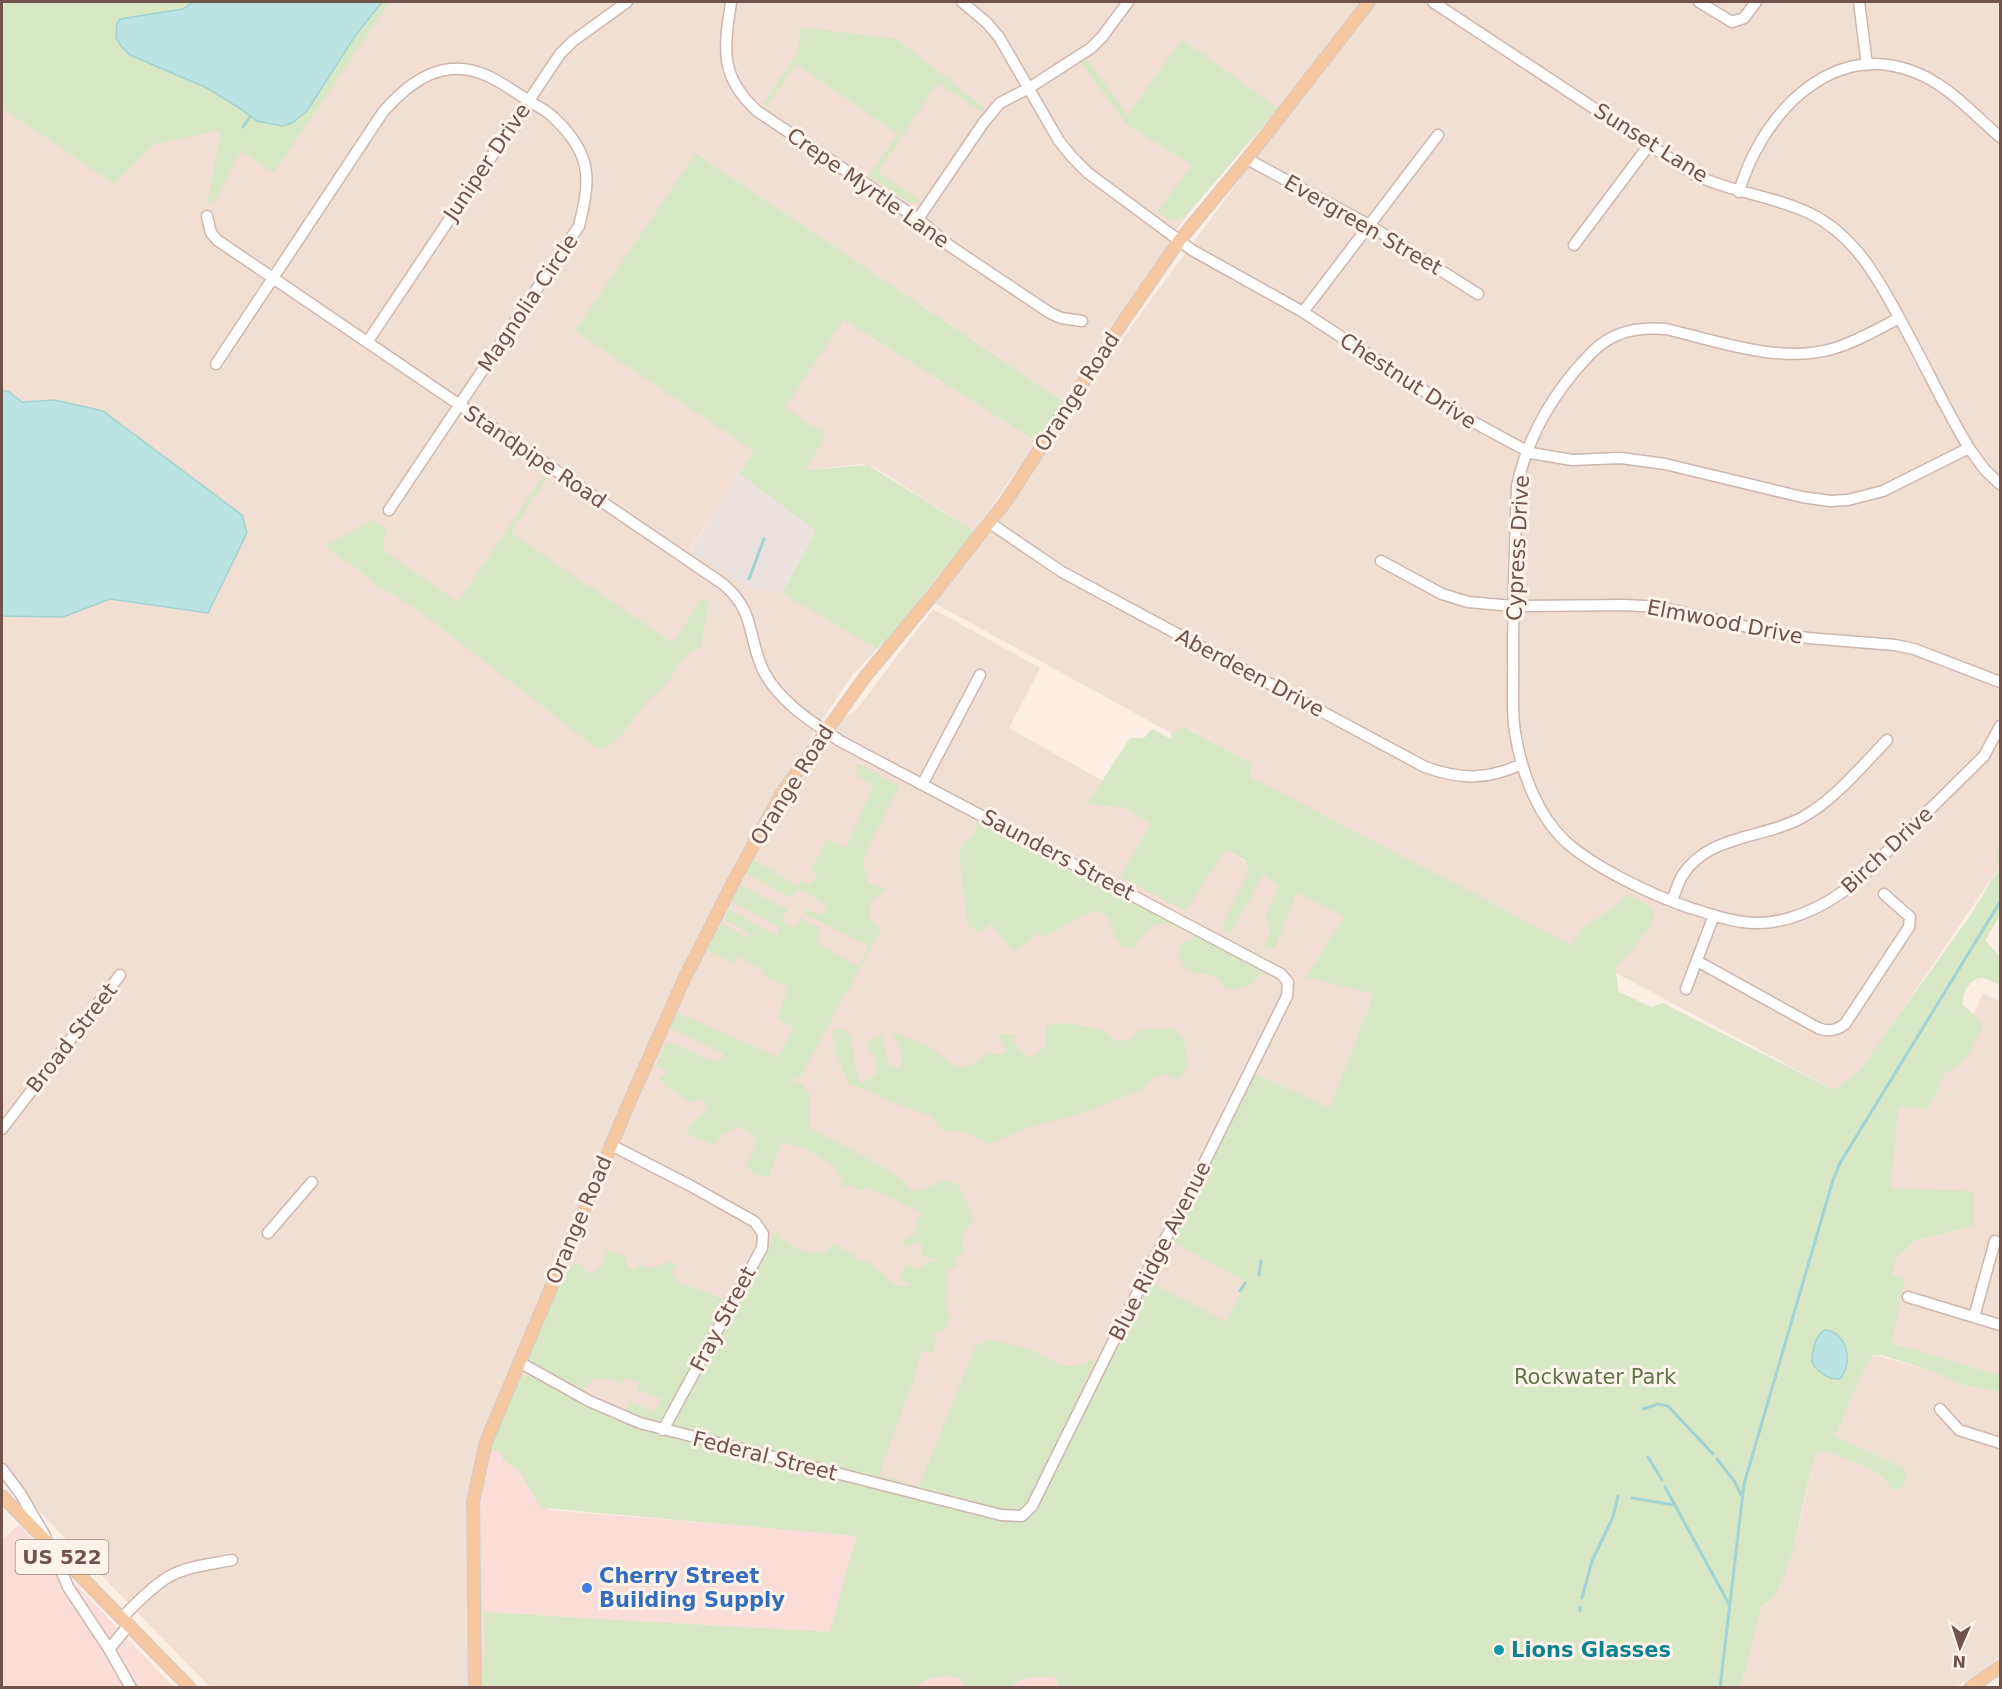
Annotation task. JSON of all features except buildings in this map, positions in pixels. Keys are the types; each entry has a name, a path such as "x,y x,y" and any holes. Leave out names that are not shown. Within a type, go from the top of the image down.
{"main road":[{"name":"Orange Road","path":"475,1688 473,1502 486,1442 611,1145 685,977 736,877 782,793 825,731 865,677 990,523 1113,336 1179,241 1247,159 1369,2"},
{"name":"US 522","path":"2,1496 190,1688"},
{"path":"1970,1688 2001,1667"}],"street":[{"name":"Juniper Drive","path":"368,341 560,54 573,41 627,2"},
{"name":"Crepe Myrtle Lane","path":"731,2 726,34 727,64 733,82 743,98 757,111 918,219 950,246 1050,313 1061,318 1082,321"},
{"path":"918,219 984,122 997,107 1091,48 1128,2"},
{"name":"Sunset Lane","path":"1433,2 1695,175 1739,192 1791,205 1818,218 1841,233 1866,261 1969,448 1985,470 2001,484"},
{"path":"1699,2 1727,20 1738,21 1744,18 1756,2"},
{"path":"1859,2 1867,65"},
{"name":"Chestnut Drive","path":"968,3 999,37 1059,141 1094,178 1192,250 1303,312 1464,417 1527,451 1551,458 1572,460 1621,458 1665,464 1802,497 1830,501 1866,497 1883,491 1969,448"},
{"path":"1739,192 1750,160 1785,107 1802,92 1830,75 1847,68 1867,65 1899,67 1925,77 1947,90 2001,137"},
{"name":"Magnolia Circle","path":"216,364 383,112 401,92 421,78 451,69 475,71 494,79 551,115 568,133 578,149 586,171 585,200 579,226 389,510"},
{"path":"1303,312 1438,135"},
{"path":"1574,245 1648,145"},
{"name":"Evergreen Street","path":"1247,159 1369,225 1478,294"},
{"name":"Standpipe Road","path":"207,216 212,233 218,240 730,590 742,602 760,662 771,684 790,705 825,731"},
{"name":"Cypress Drive","path":"1522,764 1514,725 1513,606 1517,486 1527,451 1540,422 1561,388 1585,358 1598,346 1620,334 1648,328 1665,329 1774,354 1813,353 1840,346 1899,318"},
{"name":"Aberdeen Drive","path":"990,523 1062,572 1425,767 1447,775 1473,777 1489,776 1522,764"},
{"name":"Elmwood Drive","path":"1381,561 1454,599 1468,602 1513,606 1660,607 1774,633 1895,645 1914,649 2001,682"},
{"path":"923,783 980,675"},
{"name":"Birch Drive","path":"1522,764 1535,798 1553,826 1566,841 1603,866 1672,901 1714,915 1744,922 1771,921 1808,912 1841,894 1856,882 1984,756 2001,726"},
{"name":"Saunders Street","path":"825,731 1281,974 1288,982"},
{"path":"1672,901 1681,878 1698,857 1723,843 1771,831 1804,817 1820,806 1887,740"},
{"path":"1697,961 1818,1028 1832,1031 1839,1029 1845,1024 1910,927 1910,917 1884,894"},
{"path":"1686,990 1714,915"},
{"name":"Broad Street","path":"2,1129 120,975"},
{"name":"Blue Ridge Avenue","path":"1022,1516 1032,1506 1154,1259 1176,1220 1287,996 1288,982"},
{"name":"Fray Street","path":"611,1145 740,1214 760,1227 763,1234 762,1248 663,1430"},
{"path":"268,1233 312,1182"},
{"path":"1974,1317 1995,1241"},
{"path":"1908,1297 2001,1325"},
{"name":"Federal Street","path":"519,1362 604,1408 663,1430 1001,1515 1022,1516"},
{"path":"1940,1409 1959,1430 2001,1443"},
{"path":"2,1468 20,1493 52,1548 68,1587 109,1649 131,1688"},
{"path":"109,1649 125,1621 146,1594 170,1576 232,1560"}],"shaded area":[{"path":"2,2 1363,2 1305,77 1185,217 1164,253 1114,321 1063,401 696,153 754,451 690,549 758,590 782,593 809,604 877,649 853,674 810,738 856,710 933,609 1040,668 1009,728 1344,917 1374,994 1329,1108 1246,1282 1433,1564 482,1492 485,1617 713,1687 210,1687 2,1473"},
{"path":"1371,2 2000,2 2000,866 1881,1041 1856,1074 1834,1090 1251,777 1252,763 1185,727 1171,733 929,600"},
{"path":"844,320 1037,442 974,531 874,467 862,464 806,470 786,407"},
{"path":"739,474 816,531 782,593 758,590 740,583 690,550"},
{"path":"1983,993 2000,1002 2000,1375 1892,1343 1904,1279 1891,1274 1896,1259 1915,1241 1973,1226 1891,1188 1899,1106 1929,1109"},
{"path":"1875,1355 1932,1371 1962,1385 2000,1392 2000,1657 1977,1675 1955,1687 1740,1688 1761,1607 1767,1604 1781,1584 1798,1531 1812,1466 1817,1454 1824,1451 1835,1454 1870,1469 1884,1478 1902,1467 1835,1436 1867,1364"},
{"path":"490,1449 529,1459 549,1510 856,1535 831,1632 1118,1687 713,1687 720,1626 484,1612 482,1487"},
{"path":"19,1525 174,1687 2,1687 2,1540"}],"green space":[{"path":"2,2 390,2 274,173 241,151 214,203 208,201 221,130 153,145 114,184 2,108"},
{"path":"801,27 897,39 985,108 982,112 938,83 878,172 921,201 908,202 869,176 898,134 796,64 767,106 763,104 798,52"},
{"path":"1182,39 1278,108 1185,217 1173,221 1157,212 1192,165 1126,124 1081,63 1087,59 1128,115"},
{"path":"696,153 1063,401 1037,442 844,320 786,407 826,435 806,470 868,465 974,531 888,639 877,649 782,593 816,531 739,474 754,451 575,331"},
{"path":"546,472 550,474 511,533 672,642 677,638 699,601 704,599 708,604 701,647 685,658 667,683 644,705 622,734 601,749 591,744 423,614 377,586 358,569 325,546 374,519 378,524 386,527 383,550 458,602"},
{"name":"Rockwater Park","path":"1184,727 1252,763 1251,777 1572,945 1581,929 1617,905 1626,894 1655,908 1651,927 1616,968 1618,991 1651,1007 1663,1003 1834,1090 1858,1072 1972,913 2000,866 2000,916 1985,940 2000,957 2000,985 1981,978 1973,981 1967,988 1963,997 1963,1005 1980,1020 1982,1029 1964,1062 1946,1073 1929,1109 1899,1107 1891,1188 1973,1191 1973,1226 1915,1241 1896,1259 1892,1274 1905,1279 1892,1343 2000,1375 2000,1392 1962,1385 1932,1371 1881,1355 1874,1355 1867,1364 1835,1436 1902,1467 1906,1473 1905,1484 1899,1490 1892,1489 1884,1478 1870,1469 1835,1454 1824,1451 1817,1454 1789,1561 1782,1582 1773,1598 1761,1607 1740,1687 1087,1688 1058,1686 1058,1678 1039,1677 1021,1680 1011,1687 965,1688 961,1679 943,1676 925,1681 914,1688 482,1688 485,1650 484,1612 830,1632 856,1536 544,1508 539,1505 520,1472 503,1460 501,1452 490,1449 519,1380 524,1375 539,1378 611,1418 643,1430 1013,1521 1027,1519 1041,1500 1148,1281 1226,1322 1246,1282 1169,1240 1254,1073 1329,1108 1374,994 1306,977 1344,917 1297,893 1276,946 1269,950 1264,946 1270,933 1266,915 1279,886 1263,874 1231,933 1223,932 1224,922 1249,871 1245,860 1225,850 1186,911 1120,877 1151,824 1126,808 1087,804 1130,738 1144,738 1152,729 1171,739 1171,733"},
{"path":"856,764 899,786 863,859 863,867 868,873 867,883 882,887 886,891 871,901 870,917 881,930 801,1076 793,1079 790,1085 799,1082 811,1095 809,1118 812,1129 883,1167 913,1190 951,1181 962,1192 974,1220 962,1239 965,1252 956,1256 955,1262 958,1265 948,1271 948,1290 944,1297 948,1306 948,1314 952,1319 947,1324 949,1328 933,1334 936,1337 934,1354 919,1350 922,1358 916,1363 918,1368 879,1475 919,1486 976,1345 991,1339 1031,1350 1063,1366 1079,1365 1096,1359 1042,1475 1023,1510 1014,1514 625,1414 629,1401 655,1412 661,1399 637,1389 639,1383 626,1378 623,1384 606,1379 595,1380 586,1385 583,1390 526,1361 560,1283 573,1263 579,1264 591,1274 602,1266 607,1250 626,1258 627,1265 634,1270 642,1261 642,1266 649,1268 671,1262 677,1264 677,1268 671,1273 678,1283 705,1291 735,1305 778,1229 780,1237 796,1248 809,1253 820,1251 825,1253 834,1243 859,1260 870,1263 898,1285 909,1286 909,1283 902,1282 900,1275 905,1264 916,1268 923,1267 925,1262 938,1262 922,1254 922,1244 917,1242 905,1247 903,1241 915,1233 914,1230 918,1228 916,1222 922,1214 921,1211 916,1211 915,1207 907,1207 869,1187 862,1190 850,1185 844,1186 834,1166 809,1151 795,1145 782,1144 768,1177 764,1177 746,1166 754,1150 756,1138 738,1126 720,1136 715,1145 690,1136 687,1129 705,1113 708,1107 703,1100 692,1103 666,1086 659,1077 669,1073 656,1065 667,1041 711,1060 721,1060 724,1053 669,1028 677,1012 778,1057 794,1028 778,1019 788,987 763,976 765,972 739,956 734,964 707,950 722,923 747,938 750,934 725,919 729,909 777,936 780,928 732,901 741,885 788,910 781,920 795,928 800,919 820,928 816,942 858,966 869,946 805,914 806,909 822,915 828,906 799,889 795,895 792,894 789,897 745,873 754,860 798,886 801,881 811,885 817,874 811,870 827,839 846,848 873,786 857,775"},
{"path":"977,820 1262,967 1271,975 1259,975 1252,984 1245,988 1225,989 1216,978 1190,971 1183,964 1178,954 1181,944 1193,938 1193,933 1159,924 1148,930 1134,948 1123,947 1115,938 1109,918 1097,911 1046,936 1036,934 1013,952 991,924 977,932 968,924 959,853 965,841 974,833"},
{"path":"2000,845 2000,866 1996,857"},
{"path":"1064,1023 1092,1027 1108,1033 1114,1041 1130,1040 1139,1030 1173,1028 1184,1039 1188,1064 1179,1080 1164,1074 1154,1078 1143,1089 1089,1111 1031,1127 989,1144 967,1133 941,1130 931,1115 910,1109 849,1084 836,1054 836,1044 831,1032 839,1029 845,1031 849,1036 857,1075 862,1083 877,1074 876,1060 866,1046 871,1039 882,1034 889,1065 900,1069 902,1059 899,1045 892,1032 929,1046 955,1066 968,1067 987,1054 1004,1054 1006,1050 997,1034 1019,1035 1012,1040 1028,1058 1047,1046 1045,1041 1047,1025"}],"water":[{"path":"193,2 382,2 355,36 307,111 292,123 282,126 257,121 207,88 130,55 116,37 117,23 120,19 183,9"},
{"path":"2,390 9,392 22,402 55,400 103,411 242,515 247,533 208,613 110,599 63,617 2,616"},
{"path":"1825,1330 1839,1336 1846,1349 1847,1365 1840,1379 1824,1375 1812,1362 1816,1339"}],"waterway":[{"path":"243,127 250,117"},
{"path":"749,579 764,539"},
{"path":"1720,1688 1744,1484 1833,1180 1840,1163 2000,902"},
{"path":"1259,1275 1261,1261"},
{"path":"1240,1291 1245,1283"},
{"path":"1643,1409 1658,1404 1668,1406 1713,1454"},
{"path":"1648,1457 1662,1480"},
{"path":"1717,1459 1735,1482 1741,1495"},
{"path":"1665,1487 1729,1604"},
{"path":"1582,1598 1592,1561 1613,1517 1618,1496"},
{"path":"1632,1498 1675,1505"}],"place":[{"name":"Cherry Street Building Supply","path":"587,1588"},
{"name":"Lions Glasses","path":"1499,1650"}]}
